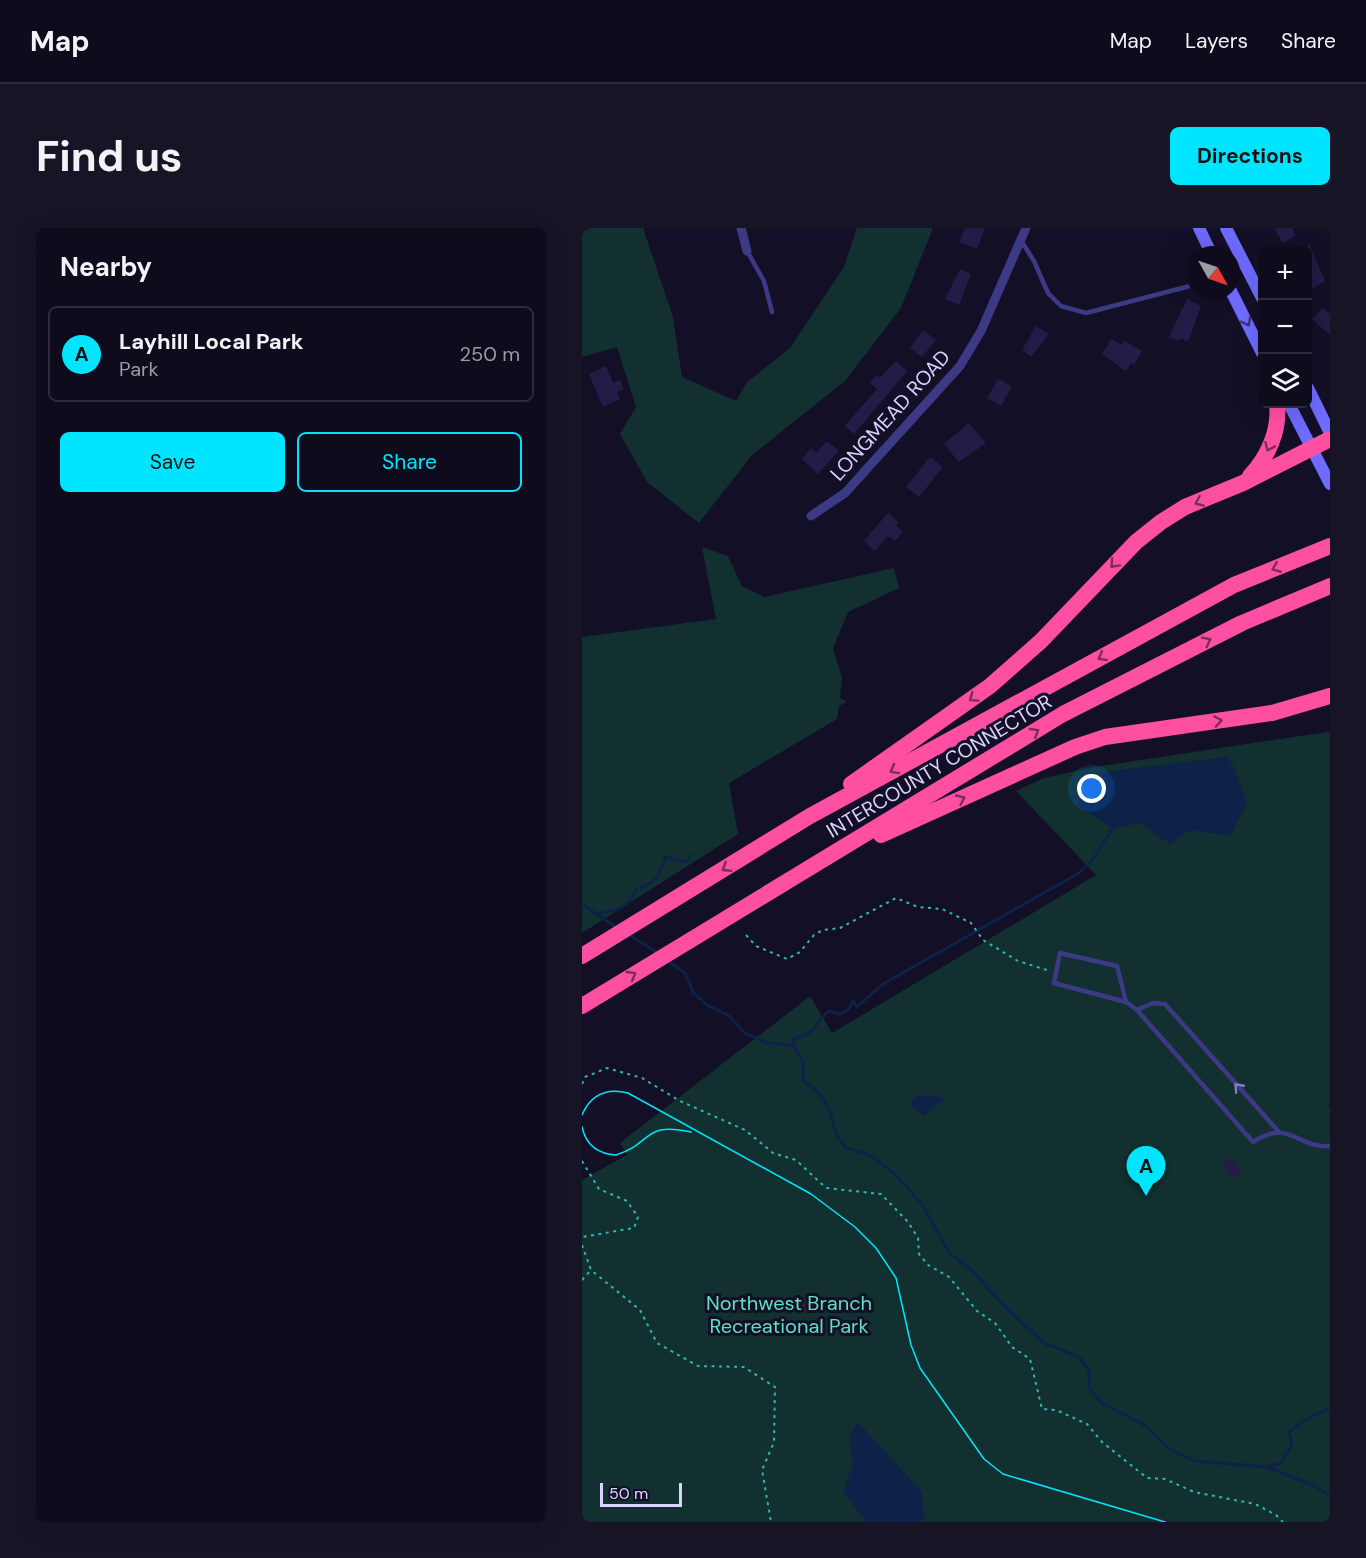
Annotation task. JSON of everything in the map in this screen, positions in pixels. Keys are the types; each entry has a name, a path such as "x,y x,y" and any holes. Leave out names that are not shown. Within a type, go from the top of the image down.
{"highway":[{"path":"1243,483 1260,465 1269,449 1276,431 1277,408"},
{"path":"810,816 874,766 990,686 1041,641 1136,542 1161,522 1185,507 1243,483 1330,439"},
{"name":"INTERCOUNTY CONNECTOR","path":"582,956 810,816 1234,585 1330,546"},
{"name":"INTERCOUNTY CONNECTOR","path":"582,1006 1063,714 1242,623 1330,586"},
{"path":"812,867 1075,747 1105,737 1272,713 1330,696"}],"main road":[{"path":"1199,228 1208,246"},
{"path":"1226,228 1258,289"},
{"path":"1236,300 1258,343"},
{"path":"1312,396 1330,434"},
{"path":"1291,408 1314,448 1330,484"}],"street":[{"path":"741,228 747,251"},
{"name":"LONGMEAD ROAD","path":"811,516 845,493 960,366 981,331 1026,228"}],"lane":[{"path":"1020,240 1034,261 1048,292 1061,306 1086,314 1186,287"},
{"path":"747,251 764,281 772,312"},
{"path":"1126,1002 1117,966 1060,953 1054,983 1126,1002 1137,1010 1253,1142 1264,1135 1278,1131 1330,1146"},
{"path":"1137,1010 1153,1003 1165,1004 1278,1131"}],"path":[{"path":"746,935 756,946 771,950 777,957 787,959 801,952 814,935 823,930 840,928 896,898 918,907 942,909 971,922 983,940 1018,961 1044,970"},
{"path":"582,1084 585,1077 607,1068 642,1078 680,1101 745,1130 773,1153 796,1160 826,1188 881,1194 909,1222 918,1238 919,1254 928,1264 949,1277 977,1311 995,1323 1012,1347 1030,1359 1042,1409 1056,1410 1087,1424 1102,1442 1147,1478 1165,1479 1194,1492 1255,1504 1276,1515 1283,1522"},
{"path":"582,1161 599,1189 627,1201 638,1217 634,1228 582,1237"},
{"path":"582,1245 591,1270 640,1310 657,1343 698,1366 744,1367 775,1387 774,1442 762,1470 771,1522"},
{"path":"582,1280 591,1270"}],"green space":[{"path":"582,228 643,228 673,317 682,377 736,401 747,382 790,348 844,267 857,228 933,228 901,308 845,381 752,455 699,523 647,482 620,434 636,407 617,347 582,357"},
{"path":"702,547 728,556 742,586 764,597 894,568 899,588 848,612 833,648 842,678 840,698 847,702 839,706 837,719 729,783 738,834 582,933 582,637 716,619"},
{"name":"Northwest Branch Recreational Park","path":"1330,733 1330,1104 1327,1106 1330,1106 1330,1522 582,1522 582,1180 627,1155 620,1143 810,996 832,1033 1096,875 1016,791 1044,778 1094,767"}],"water":[{"path":"1227,757 1234,767 1247,804 1230,836 1190,830 1170,844 1139,823 1113,829 1079,807 1078,792 1103,772"},
{"path":"920,1095 945,1098 924,1116 910,1105 911,1101"},
{"path":"858,1422 922,1492 924,1519 919,1522 866,1522 843,1491 853,1465 849,1437"}],"building":[{"path":"965,228 985,228 977,249 959,242"},
{"path":"1274,228 1292,228 1296,236 1283,243"},
{"path":"1312,251 1325,281 1312,288"},
{"path":"960,269 971,274 959,305 945,299"},
{"path":"1187,300 1201,306 1188,342 1180,338 1179,341 1169,337"},
{"path":"1323,308 1330,314 1330,335 1312,319"},
{"path":"1036,326 1049,334 1031,357 1022,350"},
{"path":"923,330 936,340 922,357 910,348"},
{"path":"1111,339 1122,345 1124,341 1142,351 1134,365 1131,363 1126,371 1102,354"},
{"path":"896,361 907,371 854,434 845,426 877,389 870,383 877,375 880,378"},
{"path":"606,366 613,383 620,380 624,389 617,392 620,399 603,407 589,374"},
{"path":"998,379 1012,386 1001,406 987,398"},
{"path":"969,423 986,443 959,462 944,444"},
{"path":"827,441 839,451 818,474 802,459 811,448 816,453"},
{"path":"930,457 943,467 919,497 906,487"},
{"path":"888,513 899,522 896,526 903,532 895,541 888,536 875,551 864,541"},
{"path":"1230,1157 1242,1172 1234,1179 1222,1164"}],"waterway":[{"path":"794,1045 792,1040 810,1033 828,1011 840,1014 849,1009 853,1001 857,1007 883,984 1079,873 1092,861 1112,829"},
{"path":"594,914 625,905 636,889 648,885 656,878 666,857 686,862 691,855"},
{"path":"582,904 617,928"},
{"path":"628,934 658,953"},
{"path":"668,961 685,973 693,992 707,1005 728,1015 745,1033 768,1043 794,1046 803,1061 803,1080 820,1094 830,1111 836,1134 845,1147 871,1156 895,1174 922,1204 949,1253 974,1272 1001,1303 1044,1343 1079,1357 1089,1370 1089,1387 1100,1402 1144,1425 1171,1450 1196,1461 1267,1467 1312,1485 1330,1496"},
{"path":"1267,1467 1281,1463 1292,1445 1289,1432 1303,1421 1330,1408"}],"tram line":[{"path":"582,1115 590,1102 600,1094 613,1091 628,1093 811,1194 855,1227 876,1248 896,1278 911,1345 920,1368 984,1459 1003,1474 1165,1522"},
{"path":"582,1127 590,1144 604,1153 616,1155 628,1150 649,1135 664,1129 691,1132"}],"place":[{"name":"Layhill Local Park","path":"1146,1196"}]}
